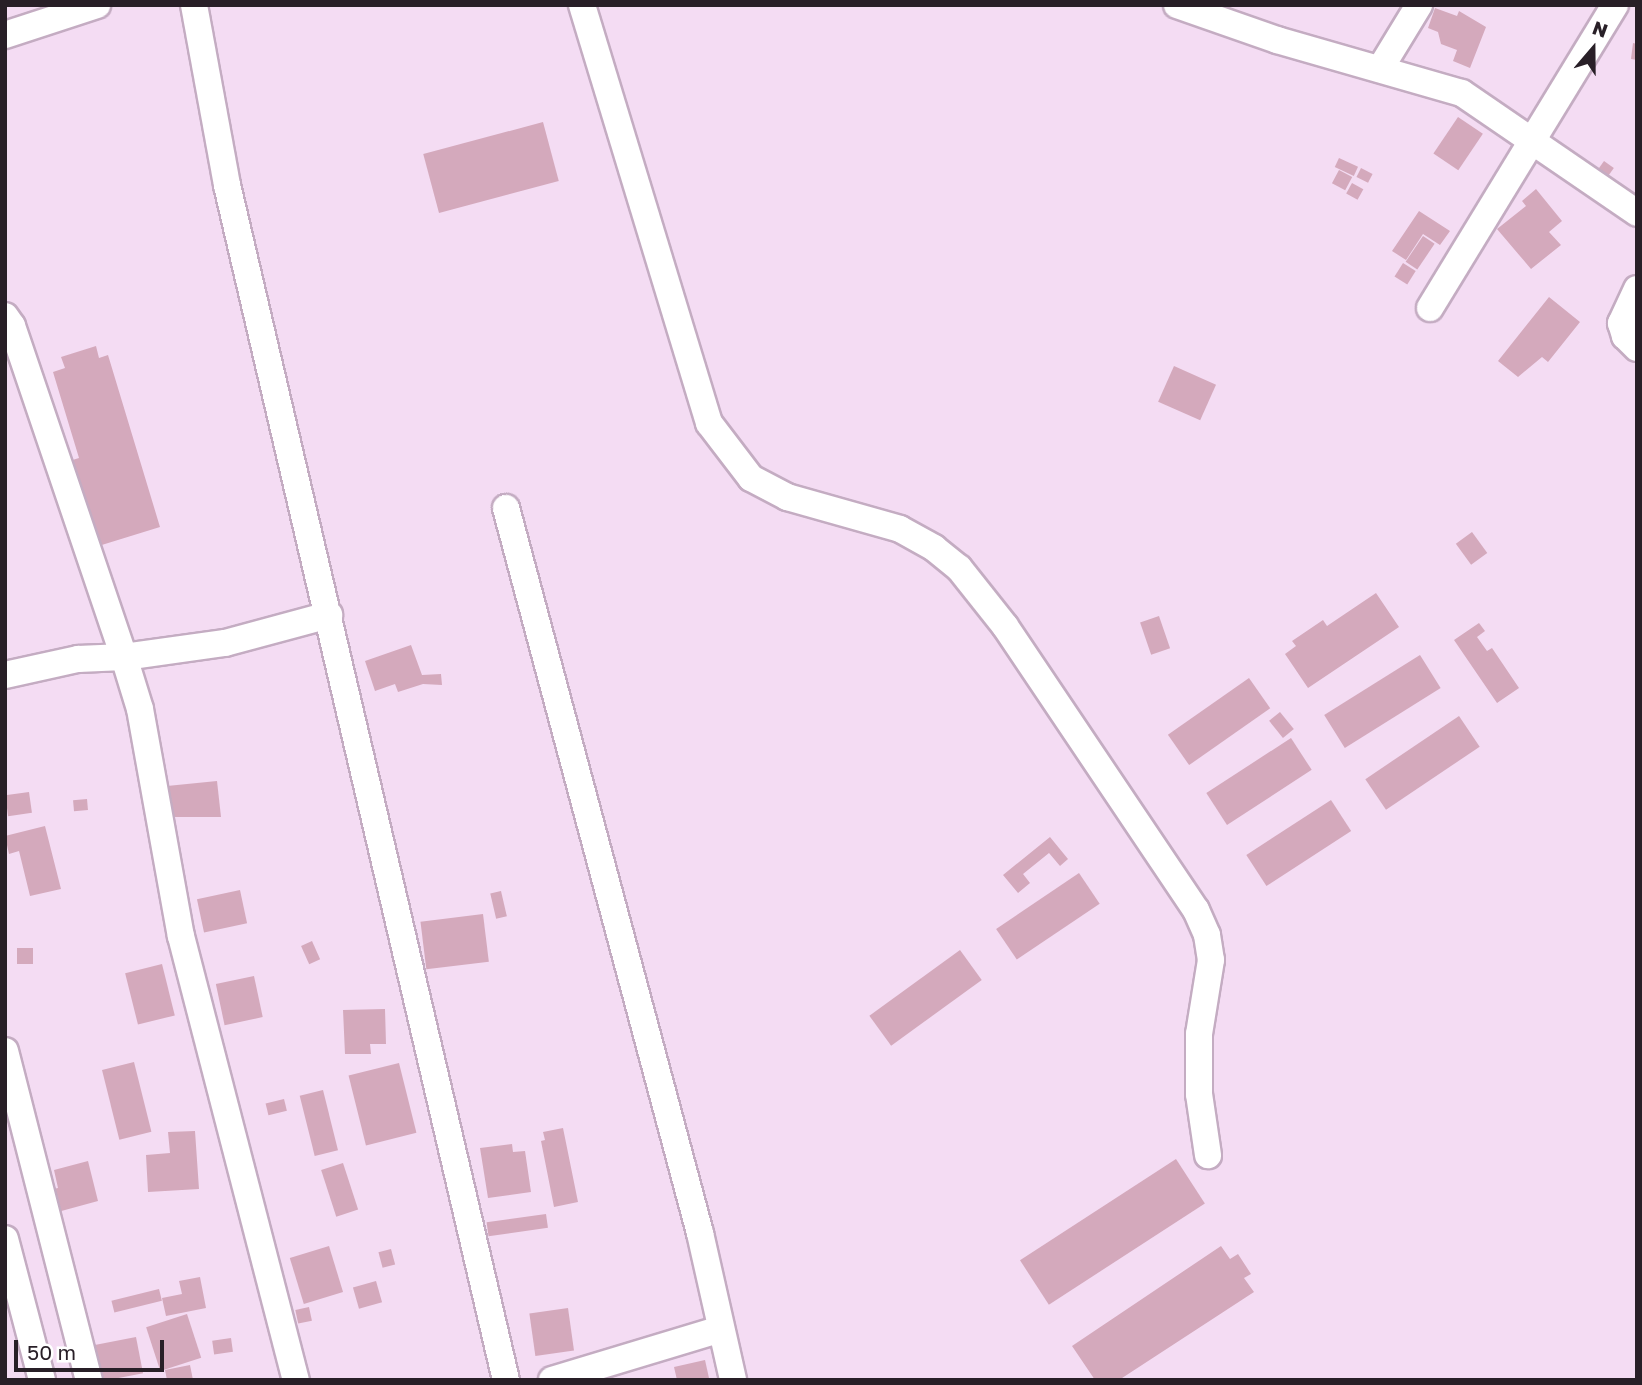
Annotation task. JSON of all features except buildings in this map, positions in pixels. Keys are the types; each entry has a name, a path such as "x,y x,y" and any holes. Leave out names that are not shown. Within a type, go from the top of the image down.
{"street":[{"path":"5,35 56,12 97,5"},
{"path":"194,5 227,185 506,1380"},
{"path":"582,5 709,423 751,478 787,497 900,529 934,548 959,568 1005,626 1196,910 1207,935 1211,960 1199,1034 1199,1094 1208,1155"},
{"path":"1177,5 1462,93 1535,140 1637,214"},
{"path":"1380,69 1419,5"},
{"path":"1430,308 1615,5"},
{"path":"1637,289 1622,323 1625,336 1637,348"},
{"path":"5,316 12,326 140,709 181,936 296,1380"},
{"path":"506,508 700,1233 718,1330 733,1380"},
{"path":"5,675 78,659 124,657 225,643 329,615"},
{"path":"5,1051 89,1380"},
{"path":"5,1239 42,1380"},
{"path":"552,1380 718,1330"}]}
